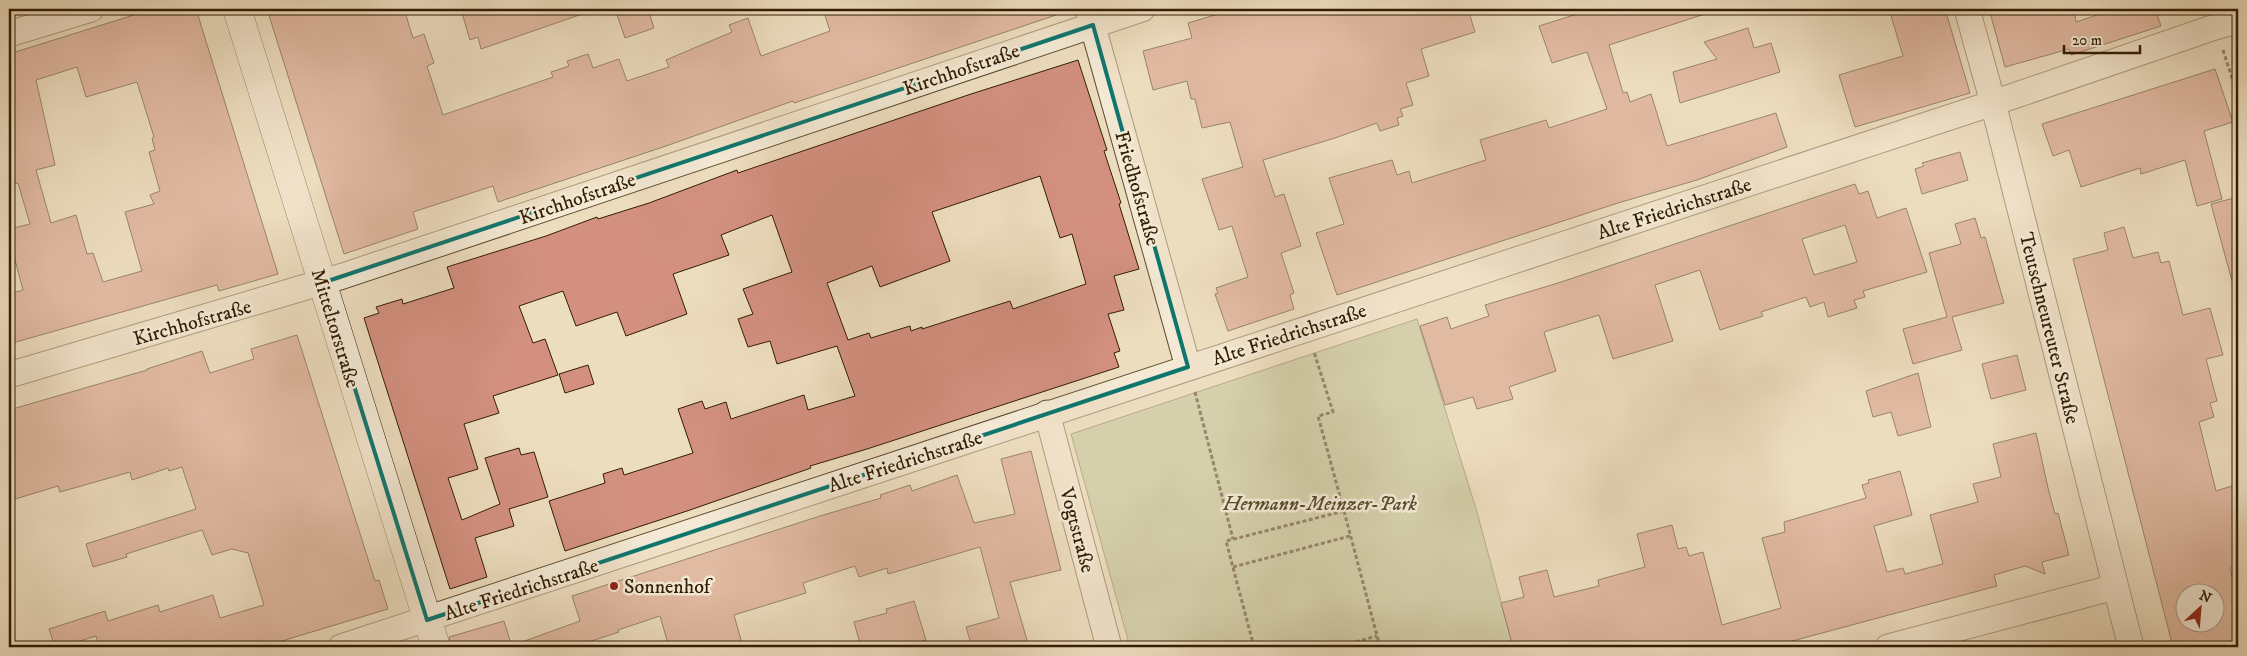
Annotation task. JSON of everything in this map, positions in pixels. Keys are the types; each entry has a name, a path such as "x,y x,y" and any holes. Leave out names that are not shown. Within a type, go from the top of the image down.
{"street":[{"path":"9,34 91,9"},
{"name":"Mitteltorstraße","path":"237,9 436,647"},
{"name":"Kirchhofstraße","path":"9,375 322,283 1090,17 1142,9"},
{"name":"Teutschneureuter Straße","path":"1967,9 1993,103 2131,647"},
{"name":"Friedhofstraße","path":"1090,17 1188,367"},
{"name":"Alte Friedrichstraße","path":"341,647 1993,103 2227,24"},
{"name":"Vogtstraße","path":"1047,413 1109,647"},
{"path":"1888,647 2115,588"}],"path":[{"path":"2227,24 2238,97"},
{"path":"1306,328 1333,412 1318,416 1380,647"},
{"path":"1188,367 1234,539"},
{"path":"1254,647 1226,541 1344,511"},
{"path":"1233,567 1350,536"},
{"path":"1337,647 1377,636"}],"highlighted area":[{"path":"1093,25 1188,367 427,620 322,283"}],"green space":[{"name":"Hermann-Meinzer-Park","path":"1417,319 1477,512 1513,647 1130,647 1071,434"}],"building":[{"path":"153,9 196,9 278,274 219,291 217,285 9,344 9,294 23,290 9,237 15,235 13,228 30,224 18,183 9,185 9,54","holes":["77,67 86,97 137,82 154,137 152,138 155,150 149,152 160,191 150,195 154,204 125,212 142,271 103,282 93,253 87,254 76,215 51,223 36,170 55,165 36,80"]},
{"path":"267,9 404,9 413,38 424,34 434,63 427,66 443,115 553,77 551,72 569,66 567,61 588,54 593,68 619,59 627,81 669,67 666,60 732,32 729,25 748,18 761,56 830,31 823,9 1065,9 1065,12 794,103 793,101 498,202 493,186 413,212 418,229 344,254"},
{"path":"474,9 587,9 588,12 481,49 478,37 470,40 462,13"},
{"path":"615,9 648,9 654,28 625,38"},
{"path":"1235,9 1468,9 1475,32 1421,49 1429,76 1406,83 1413,105 1400,109 1403,116 1397,118 1399,125 1380,131 1377,123 1263,160 1275,197 1284,194 1301,246 1281,253 1294,293 1290,295 1294,309 1228,331 1215,294 1218,293 1216,288 1248,277 1232,226 1219,230 1202,179 1243,167 1230,122 1202,128 1195,99 1191,99 1187,81 1153,90 1143,51 1192,38 1188,23"},
{"path":"1593,9 1708,9 1708,13 1609,45 1623,93 1627,92 1630,102 1651,94 1667,146 1776,113 1787,147 1697,180 1618,203 1337,295 1316,233 1344,224 1329,178 1392,160 1397,175 1409,171 1412,183 1486,160 1480,140 1546,120 1549,128 1607,109 1587,52 1552,63 1539,26"},
{"path":"1889,9 1945,9 1970,93 1855,127 1839,75 1903,56"},
{"path":"1989,9 2074,9 2076,22 2115,9 2155,9 2161,26 2071,55 2069,49 2005,67"},
{"path":"1748,28 1754,48 1771,43 1780,72 1680,103 1673,72 1717,59 1704,42"},
{"path":"1078,60 1107,150 1104,151 1121,203 1119,204 1139,269 1114,276 1124,310 1108,314 1120,351 1114,353 1119,367 810,466 811,468 565,551 549,501 605,483 603,474 622,468 624,475 693,453 678,409 702,401 705,409 726,402 731,419 804,395 808,410 855,396 837,346 777,364 770,341 748,347 738,319 753,314 743,289 792,272 772,215 721,235 729,255 673,274 687,314 626,336 617,312 576,326 563,291 519,306 533,343 545,339 558,375 493,396 499,413 464,424 478,469 448,478 462,520 500,504 485,458 519,448 521,455 534,452 548,497 509,509 514,526 475,538 487,577 450,589 364,318 379,313 376,307 402,299 403,304 454,288 447,267 546,236 597,217 598,219 649,203 737,170 738,173","holes":["1040,176 1060,238 1072,234 1086,284 1013,309 1010,301 922,329 922,327 911,331 910,326 871,338 869,333 848,340 827,283 872,266 880,287 950,261 932,212"]},
{"path":"2215,69 2233,122 2204,131 2222,199 2197,206 2185,160 2141,174 2140,168 2081,187 2069,150 2053,156 2042,124"},
{"path":"1960,152 1968,180 1922,194 1915,169 1924,166 1922,163"},
{"path":"1855,184 1859,194 1868,191 1877,218 1906,208 1927,272 1863,291 1865,297 1854,300 1857,308 1828,317 1824,302 1810,307 1806,297 1761,312 1763,316 1720,330 1700,270 1655,285 1673,341 1613,359 1599,315 1544,332 1556,371 1509,387 1513,399 1477,409 1473,397 1445,405 1420,326 1447,317 1451,329 1489,316 1485,305 1558,283","holes":["1845,225 1857,262 1814,275 1802,239"]},
{"path":"2238,197 2238,281 2232,281 2211,204"},
{"path":"1975,218 1981,238 1985,237 2004,303 1952,317 1962,350 1913,364 1903,329 1947,317 1929,253 1961,244 1955,224"},
{"path":"2124,227 2133,258 2158,252 2161,263 2169,261 2183,315 2210,308 2223,355 2206,359 2217,401 2210,403 2214,417 2199,422 2216,491 2238,484 2238,566 2230,568 2238,603 2238,647 2173,647 2073,259 2108,250 2104,233"},
{"path":"297,335 375,581 379,580 388,609 262,647 99,647 96,636 61,647 55,647 49,629 105,611 108,621 158,605 160,612 213,595 220,618 264,605 248,553 232,549 212,555 202,530 126,554 127,557 93,567 86,544 196,509 182,467 169,471 168,468 132,480 130,472 60,492 58,486 12,500 9,490 9,410 147,370 202,351 210,373 254,359 251,349"},
{"path":"2017,355 2026,390 1991,399 1982,364"},
{"path":"588,365 594,384 565,393 559,374"},
{"path":"1918,373 1931,427 1898,436 1891,412 1873,417 1866,391"},
{"path":"2036,433 2055,514 2058,513 2069,555 2042,562 2045,574 2025,566 1994,575 1997,586 1770,647 1513,647 1501,603 1524,597 1519,577 1547,570 1554,597 1599,586 1598,580 1645,567 1637,534 1672,525 1678,549 1686,547 1689,556 1703,552 1722,625 1781,608 1762,538 1785,532 1784,522 1866,498 1862,485 1869,483 1868,480 1900,471 1912,515 1874,526 1887,572 1903,568 1905,574 1943,564 1930,515 1978,502 1973,484 2001,477 1993,444"},
{"path":"1031,451 1061,570 1010,582 1029,647 972,647 966,627 999,618 980,547 888,574 887,568 859,577 855,566 803,583 806,593 734,615 743,647 669,647 660,616 573,647 519,647 519,643 580,621 572,596 881,498 880,495 910,485 912,491 957,475 974,523 1015,514 1001,459"},
{"path":"914,601 926,640 901,647 861,647 854,622 887,613 886,609"},
{"path":"504,621 512,647 451,647 449,637"}],"place":[{"name":"Sonnenhof","path":"614,586"}]}
